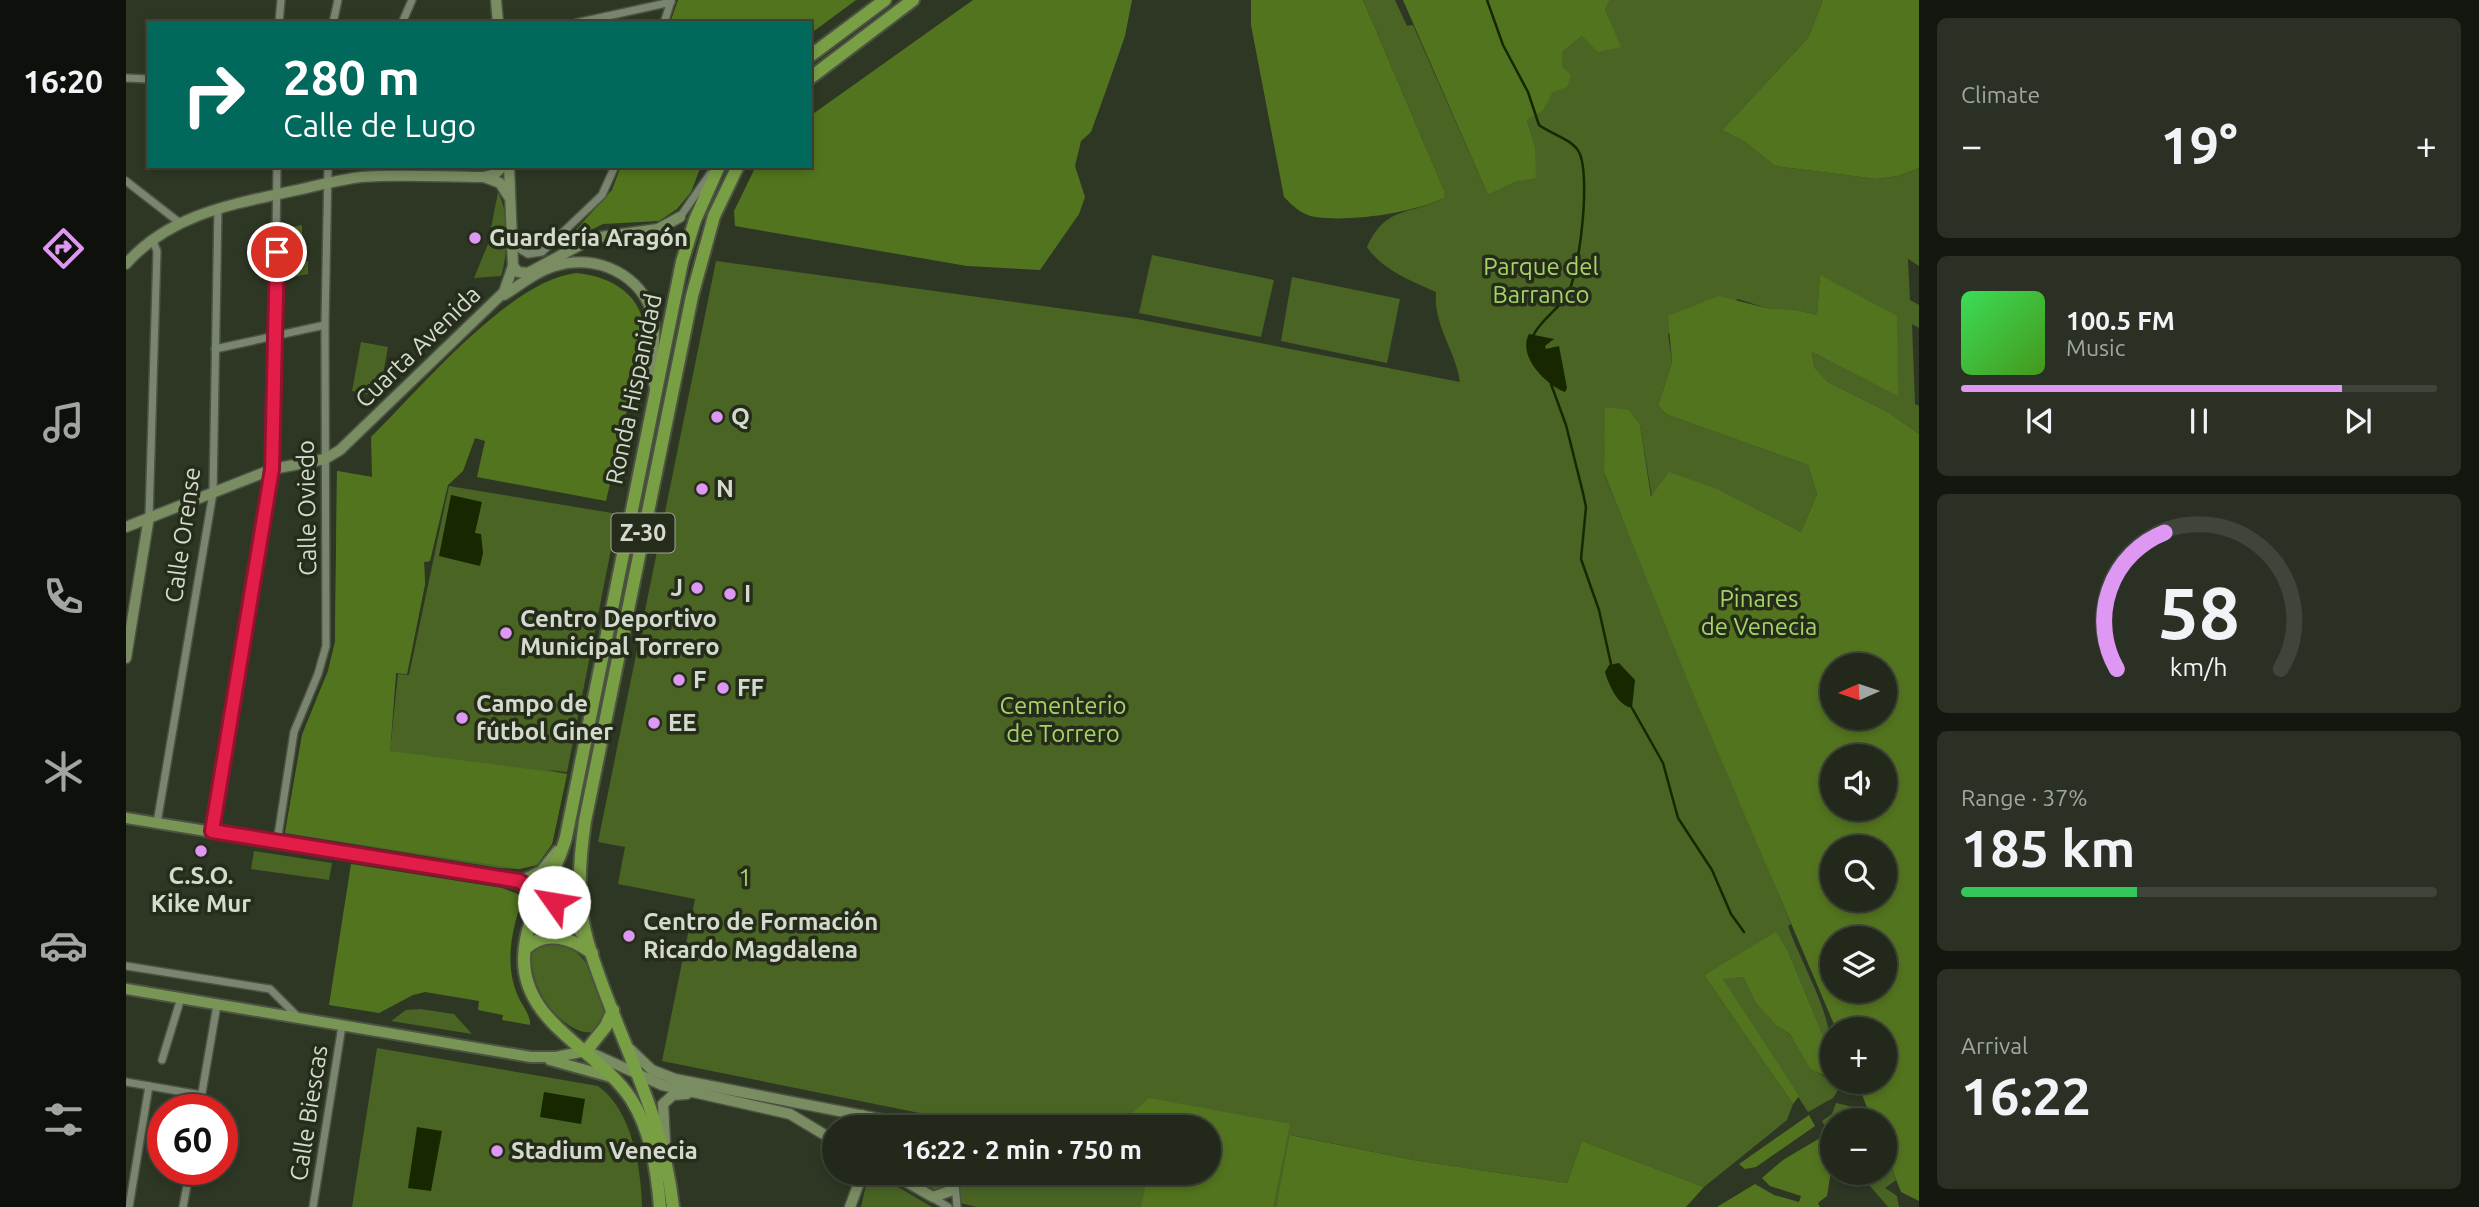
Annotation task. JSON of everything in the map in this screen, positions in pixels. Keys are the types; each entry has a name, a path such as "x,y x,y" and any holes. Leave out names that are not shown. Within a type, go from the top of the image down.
{"highway":[{"path":"812,55 885,0"},
{"path":"812,76 913,0"},
{"name":"Ronda Hispanidad","path":"660,1207 656,1172 643,1123 631,1098 540,1008 527,982 525,949 530,921 541,893 561,856 566,837 655,388 688,243 718,168"},
{"name":"Ronda Hispanidad","path":"673,1207 668,1163 654,1113 590,948 579,888 584,821 696,275 714,216 737,168"},
{"path":"525,949 537,940 556,937 590,948"},
{"path":"586,1051 606,1026 614,1010"}],"main road":[{"path":"126,818 519,881 566,912 590,948"},
{"path":"519,881 547,866 566,837"},
{"path":"126,989 544,1058 603,1073 617,1082"},
{"path":"544,1058 586,1051"}],"street":[{"path":"279,21 281,0"},
{"path":"333,21 338,0"},
{"path":"403,21 412,0"},
{"path":"496,0 498,21"},
{"path":"585,21 671,1"},
{"path":"665,21 671,1"},
{"path":"126,78 147,79"},
{"path":"212,831 272,469 277,168"},
{"name":"Calle Oviedo","path":"277,842 294,732 318,674 326,646 325,325 328,168"},
{"path":"126,263 152,239 180,223 218,208 328,183 380,176 484,177 495,174 501,168"},
{"name":"Cuarta Avenida","path":"325,459 340,450 500,297 513,265 509,168"},
{"path":"513,245 528,254 542,252 602,195 614,168"},
{"path":"513,265 518,272 528,273 593,238 658,229 680,217 717,168"},
{"path":"484,177 504,187 511,204"},
{"path":"126,181 180,223"},
{"name":"Calle Orense","path":"157,822 213,493 218,208"},
{"path":"126,659 149,517 157,251 152,239"},
{"path":"500,297 541,272 562,264 592,262 618,271 643,293 652,313 655,344 652,374 655,388"},
{"path":"215,349 325,325"},
{"path":"126,527 272,469 325,459"},
{"path":"126,967 270,989 300,1019"},
{"path":"162,1060 181,998"},
{"path":"201,1094 217,1005"},
{"name":"Calle Biescas","path":"313,1207 342,1026"},
{"path":"627,1046 652,1070 675,1079 862,1115"},
{"path":"586,1051 639,1076 698,1095 784,1112 822,1134"},
{"path":"126,1082 195,1094"},
{"path":"129,1207 149,1086"},
{"path":"668,1163 662,1119 663,1104 677,1094 698,1095"},
{"path":"183,1207 187,1185"},
{"path":"850,1207 858,1185"},
{"path":"910,1185 948,1207"},
{"path":"929,1196 947,1193 951,1185"},
{"path":"956,1185 957,1207"}],"green space":[{"path":"678,0 856,0 812,33 812,21 671,21"},
{"path":"973,0 1132,0 1125,36 1091,132 1081,141 1075,166 1085,197 1079,214 1040,270 967,266 735,226 734,211 755,168 812,168 812,115"},
{"path":"1251,0 1363,0 1444,190 1444,198 1399,212 1329,218 1306,214 1284,197 1251,25"},
{"name":"Cementerio de Torrero","path":"1363,0 1395,0 1407,26 1413,25 1488,195 1517,181 1535,148 1527,120 1542,107 1553,91 1562,52 1582,36 1609,22 1605,10 1610,0 1823,0 1808,38 1722,130 1744,141 1775,166 1877,179 1898,176 1919,168 1919,266 1908,259 1910,300 1919,305 1919,328 1912,324 1919,434 1888,412 1828,382 1814,367 1812,352 1897,395 1820,276 1817,315 1797,310 1766,308 1738,299 1668,334 1672,362 1658,406 1668,415 1808,465 1817,494 1801,532 1720,490 1652,498 1640,425 1606,407 1604,474 1791,924 1788,926 1825,1017 1820,1017 1820,1028 1788,951 1776,933 1704,975 1793,1104 1787,1120 1704,1187 1582,1141 1567,1183 1413,1160 1291,1135 1276,1207 977,1207 956,1202 959,1185 1221,1185 1221,1115 929,1115 662,1061 695,899 618,884 625,847 598,842 716,261 1137,319 1460,382 1438,316 1436,292 1389,268 1367,247 1374,234 1390,218 1444,198 1444,190"},
{"path":"1403,0 1610,0 1605,10 1621,47 1598,52 1582,36 1562,52 1562,67 1571,75 1567,87 1553,92 1543,110 1527,120 1535,147 1536,178 1517,181 1488,195"},
{"path":"1823,0 1919,0 1919,168 1898,176 1877,179 1775,166 1744,141 1722,130 1808,38"},
{"path":"620,168 700,168 691,192 677,209 659,221 603,224 575,238 573,233 612,190"},
{"path":"498,192 504,210 506,232 502,273 501,276 474,278 488,244"},
{"path":"302,225 302,262 308,261 308,274 282,279 283,229"},
{"path":"1152,255 1274,280 1261,337 1139,313"},
{"path":"576,273 603,279 625,291 633,300 643,323 644,337 606,501 477,477 485,441 475,438 463,471 448,485 430,561 424,562 425,584 407,674 396,673 390,751 567,774 552,844 537,865 519,869 285,833 302,735 328,671 335,642 337,471 372,477 371,437 440,366 495,316 523,295 550,280"},
{"name":"Pinares de Venecia","path":"1820,275 1897,316 1898,396 1812,352 1814,367 1828,382 1888,412 1919,434 1919,1201 1901,1192 1897,1182 1897,1108 1867,1108 1862,1094 1897,1094 1897,1017 1831,1017 1825,1003 1897,1003 1897,926 1820,926 1820,991 1695,698 1604,473 1605,407 1629,410 1640,425 1651,497 1669,472 1720,490 1801,532 1817,494 1808,465 1668,415 1658,406 1672,362 1668,316 1719,296 1766,308 1797,310 1817,315"},
{"path":"1292,277 1400,299 1387,363 1281,341"},
{"path":"361,342 388,347 379,397 352,391"},
{"path":"337,471 372,477 430,561 424,562 425,584 407,674 396,673 390,751 398,674 409,675 449,486 618,514 567,772 547,770 567,774 552,844 537,865 519,869 499,868 285,833 302,735 328,671 335,642"},
{"path":"254,851 332,863 329,880 251,869"},
{"path":"351,864 502,888 520,895 522,901 515,924 510,959 513,983 530,1025 502,1020 503,1015 478,1010 479,1001 425,992 413,995 379,1013 329,1005"},
{"path":"557,875 573,881 575,913 549,892"},
{"path":"544,903 573,931 536,933"},
{"path":"1776,932 1788,951 1820,1028 1820,1073 1810,1068 1790,1034 1777,1026 1757,1004 1743,977 1723,979 1799,1096 1793,1104 1704,975"},
{"path":"552,943 568,947 579,955 599,990 605,1010 601,1025 592,1032 580,1031 566,1023 552,1010 541,994 534,974 532,953 539,946"},
{"path":"1743,977 1761,1007 1790,1035 1820,1074 1820,1094 1836,1094 1833,1098 1808,1112 1722,978"},
{"path":"420,1009 454,1014 472,1034 391,1021 406,1010"},
{"name":"Stadium Venecia","path":"377,1048 598,1086 610,1096 627,1125 637,1158 642,1207 352,1207"},
{"path":"1149,1098 1290,1124 1273,1207 1141,1207 1143,1185 1221,1185 1221,1115 1130,1115"},
{"path":"1836,1103 1857,1108 1834,1108"},
{"path":"1809,1115 1815,1126 1756,1167 1745,1169 1739,1164"},
{"path":"1290,1135 1413,1160 1567,1183 1582,1141 1704,1187 1686,1207 1276,1207"},
{"path":"1820,1138 1820,1185 1829,1185 1827,1196 1818,1203 1820,1207 1717,1207 1755,1184 1774,1195 1799,1202 1801,1196 1770,1186 1762,1178 1783,1160"},
{"path":"866,1185 895,1185 932,1207 861,1207"},
{"path":"925,1185 947,1185 937,1191"},
{"path":"1869,1185 1889,1185 1885,1188 1897,1196 1899,1207 1888,1207"}],"shaded area":[{"path":"1529,334 1554,339 1545,346 1546,349 1559,346 1567,388 1565,392 1535,369 1527,351"},
{"path":"451,495 482,502 475,533 481,534 483,553 480,566 439,556"},
{"path":"1619,663 1635,680 1632,708 1618,699 1605,672 1609,665"},
{"path":"544,1092 585,1099 581,1124 540,1117"},
{"path":"417,1127 442,1131 431,1191 408,1188"}],"waterway":[{"path":"1487,0 1503,45 1528,92 1539,125 1576,147 1582,164 1584,201 1580,246 1572,283 1567,295 1533,336"},
{"path":"1551,384 1566,425 1586,507 1581,559 1599,610 1611,664"},
{"path":"1632,708 1663,763 1678,818 1712,870 1731,914 1744,932"}],"place":[{"name":"Guardería Aragón","path":"475,238"},
{"name":"Q","path":"717,417"},
{"name":"N","path":"702,489"},
{"name":"J","path":"697,588"},
{"name":"I","path":"730,594"},
{"name":"Centro Deportivo Municipal Torrero","path":"506,633"},
{"name":"F","path":"679,680"},
{"name":"FF","path":"723,688"},
{"name":"Campo de fútbol Giner","path":"462,718"},
{"name":"EE","path":"654,723"},
{"name":"C.S.O. Kike Mur","path":"201,851"},
{"name":"Centro de Formación Ricardo Magdalena","path":"629,936"},
{"name":"Stadium Venecia","path":"497,1151"}],"route":[{"path":"277,252 272,469 212,831 519,881 554,902"}],"park label":[{"name":"Parque del Barranco","path":"1541,281"},
{"name":"1","path":"745,878"}]}
